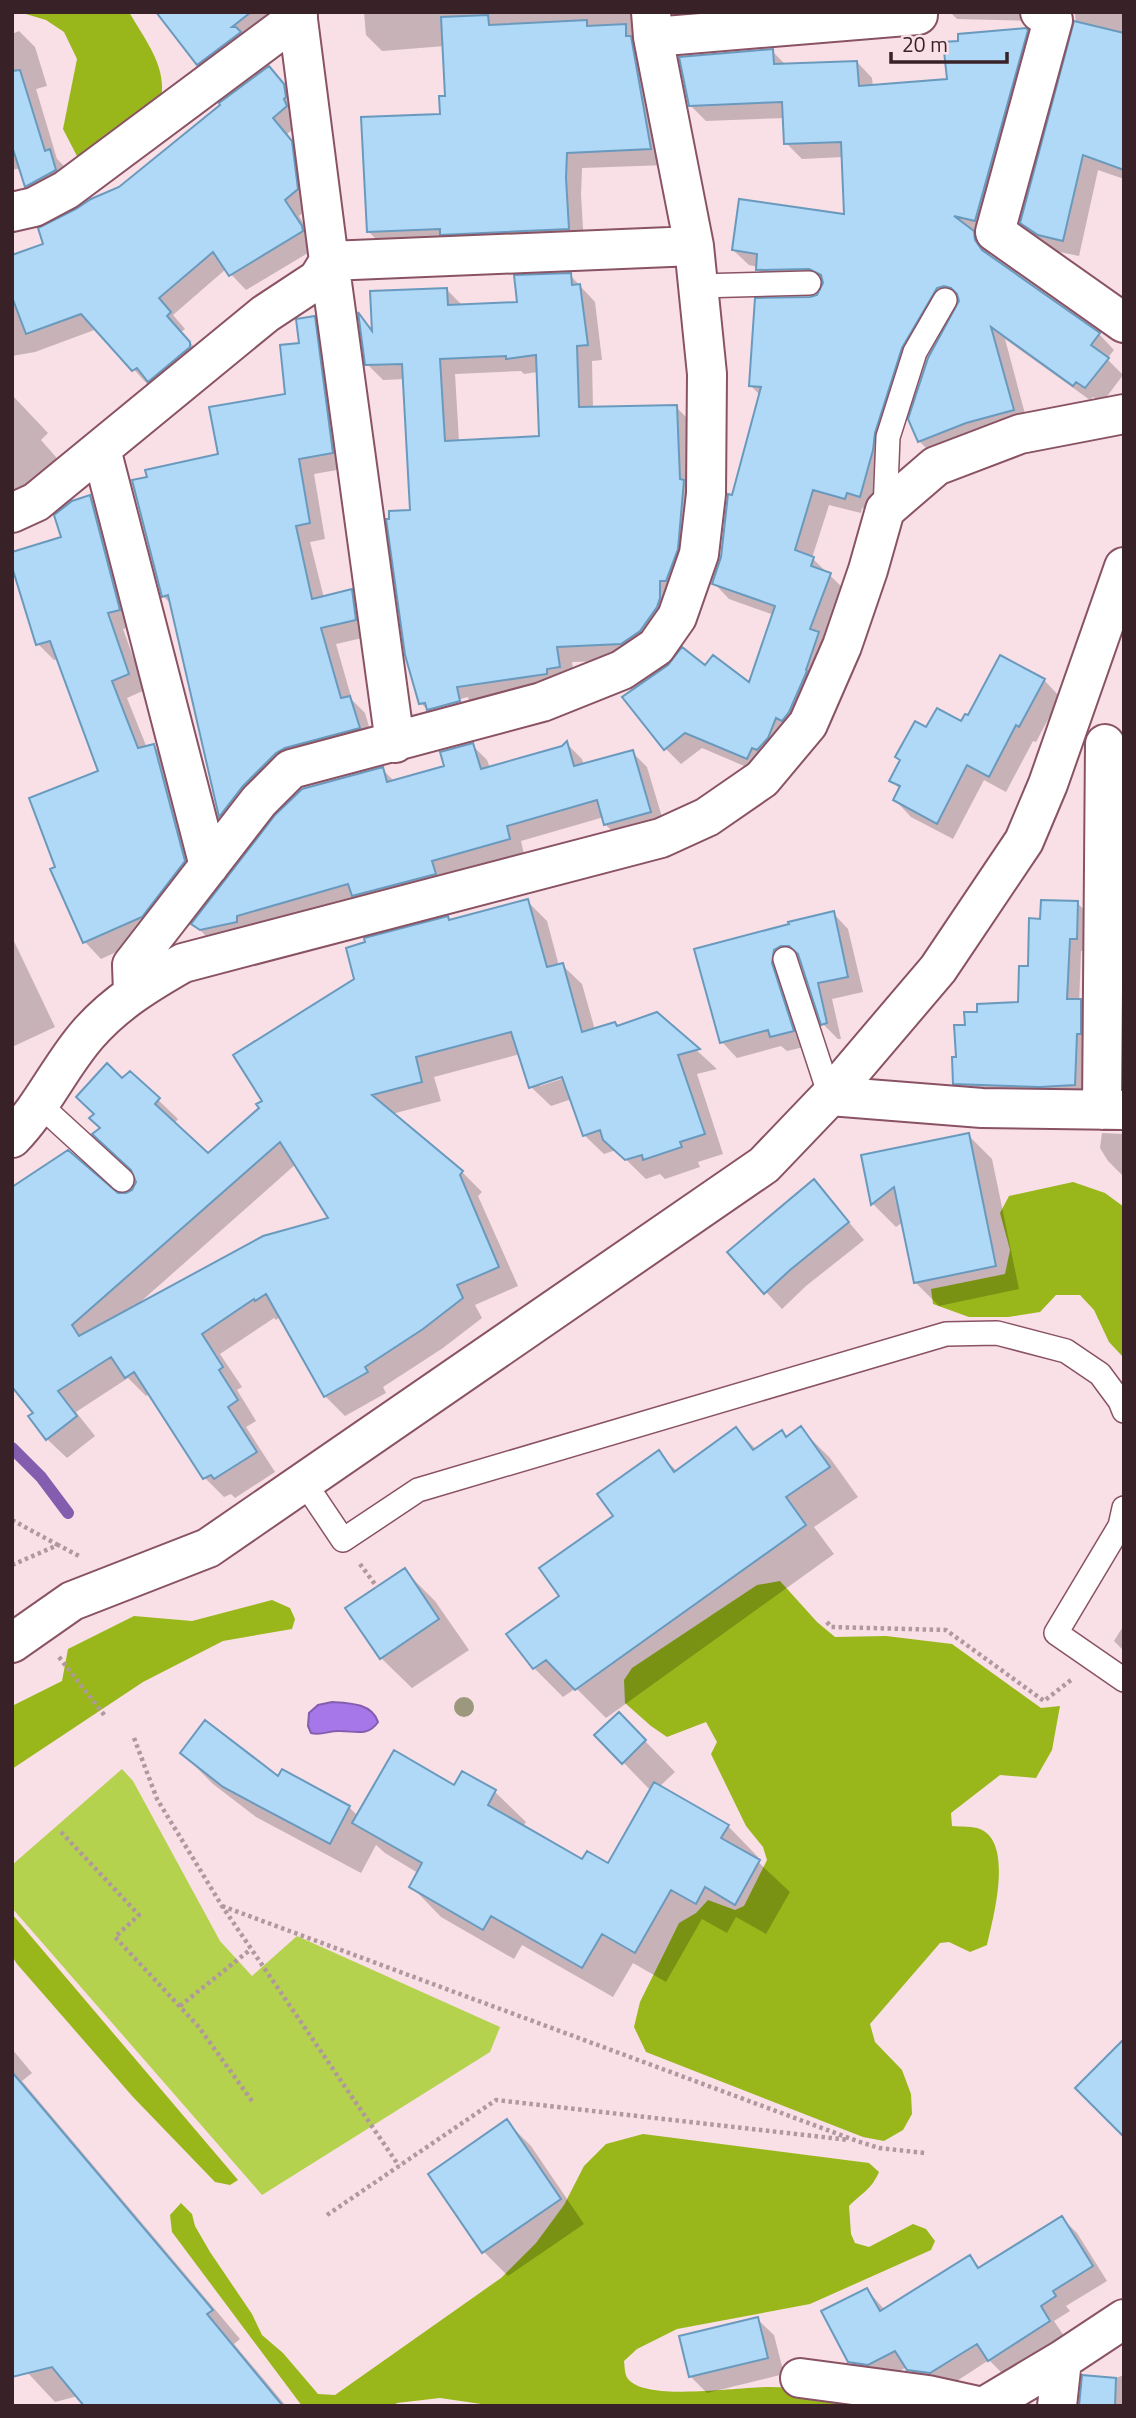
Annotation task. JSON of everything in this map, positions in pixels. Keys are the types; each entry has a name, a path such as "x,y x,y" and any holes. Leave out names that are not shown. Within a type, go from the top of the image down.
{"street":[{"path":"1040,12 1052,20 995,232 1124,323"},
{"path":"133,992 132,965 259,801 291,769 542,702 622,670 656,647 677,617 699,554 706,494 707,374 694,246 652,25 928,13"},
{"path":"12,212 34,207 66,190 298,15 395,743"},
{"path":"329,261 694,246"},
{"path":"12,513 36,502 265,314 318,279 329,261"},
{"path":"12,1138 31,1118 88,1034 133,992 183,963 661,838 707,817 762,779 807,724 842,646 885,510 936,466 1020,434 1124,414"},
{"path":"101,449 209,866"},
{"path":"12,1643 72,1601 208,1548 764,1165 831,1096 937,969 1024,841 1124,566"},
{"path":"831,1096 982,1108 1113,1110 1114,747 1064,737"},
{"path":"985,2406 1124,2319"},
{"path":"1057,2406 1062,2360"},
{"path":"800,2378 928,2395 978,2406"}],"lane":[{"path":"698,286 809,283"},
{"path":"885,510 888,437 915,352 945,300"},
{"path":"785,959 831,1096"},
{"path":"40,1105 122,1180"},
{"path":"304,1482 344,1540 418,1490 946,1334 998,1333 1066,1351 1100,1374 1124,1411"},
{"path":"1124,1508 1120,1525 1056,1633 1124,1680"}],"path":[{"path":"12,1520 90,1561"},
{"path":"12,1565 58,1545"},
{"path":"827,1622 831,1627 946,1630 1044,1701 1097,1661"},
{"path":"52,1648 105,1716"},
{"path":"134,1738 157,1799 222,1906 399,2166"},
{"path":"61,1832 139,1915 115,1937 198,2026 252,2101"},
{"path":"222,1906 857,2141 879,2148 925,2152"},
{"path":"180,2006 251,1949"},
{"path":"327,2215 496,2100 857,2141"}],"green space":[{"path":"19,12 129,12 159,68 162,92 159,105 78,158 63,129 77,59 64,32 46,20"},
{"path":"1073,1182 1105,1193 1124,1207 1124,1358 1109,1342 1094,1310 1080,1295 1056,1295 1040,1312 1008,1317 969,1317 933,1304 931,1289 1005,1274 1010,1250 1000,1213 1009,1196"},
{"path":"780,1581 817,1622 835,1637 886,1636 952,1644 1041,1708 1060,1706 1052,1750 1036,1778 1000,1775 951,1813 952,1826 980,1829 990,1837 996,1849 999,1865 993,1917 987,1945 970,1952 949,1942 940,1943 870,2024 875,2042 902,2070 911,2094 912,2114 903,2130 884,2141 863,2137 646,2052 634,2027 640,2002 679,1923 696,1913 708,1900 735,1910 744,1906 767,1860 763,1847 746,1826 711,1754 717,1742 706,1722 667,1737 625,1703 624,1680 632,1668 757,1585"},
{"path":"272,1600 290,1608 295,1619 292,1629 223,1641 143,1682 12,1769 12,1706 62,1681 68,1649 134,1616 192,1621"},
{"path":"122,1769 133,1781 220,1941 252,1976 297,1936 500,2027 490,2052 262,2195 12,1908 12,1865"},
{"path":"12,1914 238,2180 230,2185 215,2182 133,2097 17,1964 12,1956"},
{"path":"643,2134 869,2163 879,2172 870,2187 849,2206 851,2234 855,2243 869,2247 913,2224 926,2229 935,2241 931,2250 810,2304 677,2329 637,2349 624,2361 628,2379 641,2387 676,2392 793,2388 864,2406 495,2406 440,2398 397,2403 393,2406 302,2406 172,2232 170,2215 181,2203 192,2214 195,2226 210,2252 252,2314 262,2335 283,2353 318,2394 335,2395 501,2278 536,2243 564,2205 584,2166 606,2144"}],"shaded area":[{"path":"332,1702 365,1708 371,1711 378,1722 366,1731 311,1733 308,1726 309,1713 318,1705"}],"building":[{"path":"156,12 251,12 232,27 241,32 197,65"},
{"path":"488,15 489,25 587,20 587,26 626,24 626,36 631,36 651,149 567,153 569,229 440,235 440,229 367,232 361,117 440,114 439,96 445,96 441,17"},
{"path":"1074,21 1124,33 1124,170 1083,155 1063,241 1038,235 1020,223"},
{"path":"1026,28 1028,30 975,221 954,216 974,231 975,240 982,250 1100,333 1091,345 1109,358 1085,388 1076,382 1073,386 991,327 1014,410 966,423 918,442 908,419 928,358 959,301 951,288 937,288 902,348 875,433 860,497 847,493 845,499 813,490 795,550 814,557 811,566 831,573 810,629 819,632 807,671 789,712 782,721 776,718 768,738 757,750 752,748 747,759 685,733 664,750 622,697 668,665 682,647 705,665 713,655 749,682 775,606 712,584 721,557 728,494 732,495 761,387 749,386 755,298 810,297 817,295 823,283 821,275 809,269 756,270 757,254 732,250 739,199 844,214 841,142 784,144 782,102 689,106 679,57 773,49 774,64 857,61 859,86 947,79 943,42 958,41 958,34"},
{"path":"269,66 284,84 287,106 273,118 292,141 298,189 285,200 303,231 229,276 213,252 159,298 171,312 167,316 190,342 190,347 148,382 137,368 132,371 81,314 26,334 12,297 12,255 43,244 38,228 119,187 220,105 219,103"},
{"path":"20,70 45,151 50,149 56,170 25,187 12,146 12,71"},
{"path":"571,273 572,285 580,284 588,345 577,346 579,407 677,405 680,479 684,480 678,549 666,581 660,581 657,607 640,631 621,644 557,647 560,667 547,669 547,674 457,687 460,701 427,710 425,703 419,704 405,655 386,519 389,519 389,511 410,510 402,364 365,365 358,312 372,331 370,291 447,288 448,305 517,302 514,275","holes":["536,355 539,436 445,441 440,359 506,356 506,359"]},
{"path":"315,316 333,453 299,459 310,523 296,526 312,599 352,589 356,620 321,628 341,698 350,696 360,728 285,748 276,753 243,786 219,817 168,595 162,597 132,480 147,477 145,470 218,454 209,407 285,394 280,345 299,343 296,319"},
{"path":"90,495 120,610 108,613 129,674 112,681 138,748 154,744 185,861 142,917 83,943 50,869 55,867 29,798 98,771 50,641 36,645 12,567 12,552 61,537 54,515 72,501"},
{"path":"1000,655 1045,679 1019,727 1016,725 989,777 967,765 937,824 893,800 900,786 889,781 900,760 895,757 915,721 926,727 937,708 961,721 965,714 968,715"},
{"path":"567,741 574,766 633,750 651,812 604,825 597,800 507,826 510,839 432,861 436,874 352,896 348,884 237,916 237,922 200,930 191,924 275,815 302,789 383,767 387,782 444,766 440,752 473,743 481,769 562,746"},
{"path":"528,899 547,967 563,963 582,1032 615,1022 617,1026 657,1012 700,1049 678,1055 705,1134 680,1142 682,1147 643,1160 642,1155 625,1160 603,1140 600,1130 583,1136 562,1077 529,1088 511,1032 416,1057 422,1082 372,1095 463,1171 460,1175 499,1267 457,1285 463,1298 423,1329 365,1367 368,1372 324,1397 266,1294 255,1301 254,1299 202,1334 223,1367 219,1370 238,1400 228,1407 257,1452 214,1479 211,1475 203,1479 134,1372 125,1378 111,1357 58,1391 77,1416 46,1440 28,1416 33,1413 12,1387 12,1187 68,1150 118,1193 132,1190 136,1182 131,1170 92,1134 100,1128 89,1118 94,1114 76,1097 107,1063 122,1078 130,1071 160,1098 155,1104 208,1153 259,1108 256,1104 262,1101 233,1055 354,979 346,948 365,942 364,938 448,916 449,920","holes":["280,1142 328,1218 263,1236 79,1336 72,1325"]},
{"path":"1041,900 1078,901 1077,939 1070,939 1067,999 1081,999 1081,1034 1077,1034 1075,1085 1040,1087 953,1084 952,1057 956,1057 954,1025 965,1025 964,1012 977,1012 977,1004 1018,1002 1019,966 1028,966 1029,918 1040,919"},
{"path":"834,911 848,977 818,983 827,1023 821,1025 798,954 789,946 781,946 774,950 772,963 794,1031 770,1037 768,1030 720,1043 694,949"},
{"path":"969,1133 996,1266 914,1283 894,1187 871,1205 861,1155"},
{"path":"814,1179 849,1222 764,1294 727,1252"},
{"path":"801,1426 830,1467 786,1497 806,1525 575,1690 546,1660 533,1669 506,1634 559,1596 539,1568 613,1516 597,1494 659,1450 674,1472 736,1427 753,1450 782,1430 786,1437"},
{"path":"405,1568 439,1619 380,1659 345,1608"},
{"path":"619,1712 646,1740 622,1764 594,1735"},
{"path":"205,1720 278,1776 282,1769 350,1806 330,1844 223,1787 180,1753"},
{"path":"394,1750 454,1785 462,1771 496,1790 488,1805 582,1859 587,1851 608,1863 654,1782 729,1825 721,1838 760,1860 735,1905 705,1887 696,1904 671,1890 635,1953 602,1934 582,1968 491,1916 483,1930 409,1887 422,1863 352,1823"},
{"path":"1124,2039 1124,2137 1075,2088"},
{"path":"12,2072 213,2310 207,2314 283,2406 84,2406 52,2367 12,2377"},
{"path":"507,2119 561,2199 482,2253 428,2174"},
{"path":"1062,2216 1093,2266 1053,2291 1056,2296 1041,2306 1050,2321 988,2361 977,2344 930,2373 907,2370 895,2351 868,2365 848,2362 821,2311 867,2288 880,2311 970,2255 978,2268"},
{"path":"758,2317 768,2358 689,2377 679,2336"},
{"path":"1082,2375 1116,2378 1115,2406 1079,2406"}],"waterway":[{"path":"12,1448 41,1477 68,1513"}]}
